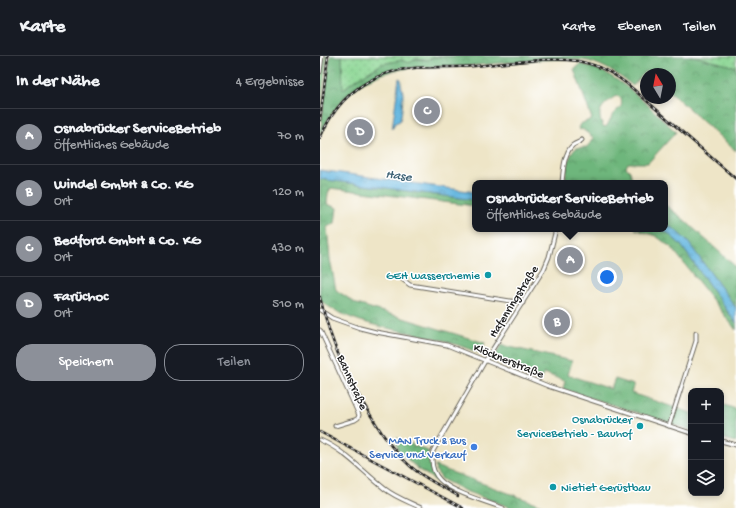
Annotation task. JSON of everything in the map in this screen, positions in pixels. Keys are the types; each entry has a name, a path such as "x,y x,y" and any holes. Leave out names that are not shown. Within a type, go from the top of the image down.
{"street":[{"path":"320,72 322,56"},
{"path":"562,180 563,170 570,149 573,145 582,140"},
{"name":"Hafenringstraße","path":"503,508 464,494 445,484 437,476 432,463 433,451 485,361 536,283 547,263 556,232"},
{"path":"402,279 410,285 523,303"},
{"name":"Klöcknerstraße","path":"320,310 332,318 360,328 447,345 548,386 688,432"},
{"name":"Bahnstraße","path":"320,330 359,415 355,420 335,426"},
{"path":"668,426 695,346 696,333"},
{"path":"320,440 338,449 350,458 386,490 421,508"},
{"path":"724,442 736,446"}],"green space":[{"path":"325,56 327,56 320,112 321,78"},
{"path":"330,56 342,56 343,90 352,82 382,64 402,60 412,62 415,59 426,60 437,57 690,56 736,67 736,151 676,97 676,68 640,68 640,78 633,86 618,75 600,65 588,61 559,59 465,66 419,67 386,73 357,87 349,94 330,117 320,135"},
{"path":"342,56 475,56 437,57 426,60 415,59 412,62 402,60 382,64 352,82 342,90"},
{"path":"690,56 736,56 736,67"},
{"path":"580,64 594,68 620,82 640,98 640,104 647,104 676,132 648,163 628,163 626,167 630,171 632,180 565,180 568,164 573,152 576,148 587,147 594,138 582,129 580,130 578,128 580,124 592,119 574,69","holes":["617,96 621,98 621,106 613,114 607,126 604,127 600,119 600,112 603,106"]},
{"path":"320,179 472,200 472,206 331,188 328,193 327,204 337,208 335,223 327,227 330,259 336,290 357,304 485,343 480,353 439,339 376,326 346,315 320,300"},
{"path":"668,207 681,217 736,267 736,308 688,242 674,229 668,226"},
{"path":"644,232 666,232 681,245 736,323 736,330 672,248 656,236"},
{"path":"501,345 572,361 568,375 611,389 615,379 634,385 631,393 688,412 688,429 563,389 565,381 544,373 541,380 494,358"},
{"path":"724,405 736,409 736,442 724,439"},
{"path":"396,438 428,451 429,461 435,477 441,484 418,469 398,451"},
{"path":"435,466 549,508 512,508 465,491 442,479 436,471"}],"water":[{"path":"399,78 401,79 403,92 402,111 400,121 395,123 392,129"},
{"path":"320,170 472,192 472,200 320,179"},
{"path":"668,226 674,229 688,242 736,308 736,323 681,245 666,232 668,232"}],"railway":[{"path":"320,120 328,56"},
{"path":"320,138 324,128 342,102 367,82 389,73 425,67 463,67 553,59 578,61 593,65 620,78 736,179"},
{"path":"320,297 329,330 341,361 355,390 385,438 398,455 414,470 458,496"},
{"path":"320,432 463,508"}],"place":[{"name":"Bedford GmbH & Co. KG","path":"427,111"},
{"name":"Farüchoc","path":"360,132"},
{"name":"Osnabrücker ServiceBetrieb","path":"570,260"},
{"name":"GEH wasserchemie","path":"488,275"},
{"name":"Windel GmbH & Co. KG","path":"557,322"},
{"name":"Osnabrücker ServiceBetrieb - Bauhof","path":"640,426"},
{"name":"MAN Truck & Bus Service und Verkauf","path":"474,447"},
{"name":"Nietiet Gerüstbau","path":"553,487"}],"water label":[{"name":"Hase","path":"399,174"}]}
